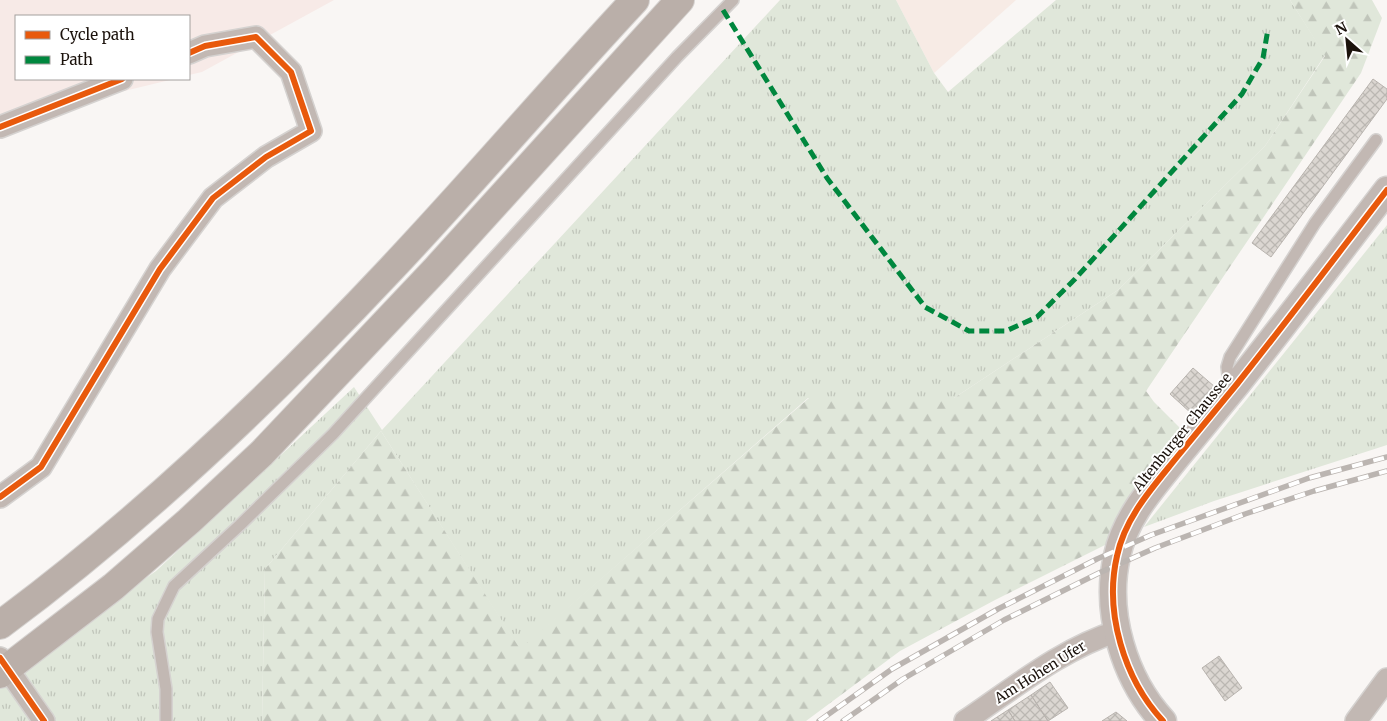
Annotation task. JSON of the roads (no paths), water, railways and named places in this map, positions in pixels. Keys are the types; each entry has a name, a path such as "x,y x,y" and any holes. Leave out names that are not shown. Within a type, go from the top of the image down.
{"main road":[{"path":"0,626 117,533 203,457 275,389 392,269 635,0"},
{"path":"3,667 120,581 189,521 262,453 436,270 680,0"}],"street":[{"path":"0,496 41,467 160,269 213,198 266,157 311,130 291,72 256,37 205,46 190,53"},
{"path":"0,126 119,80"},
{"name":"Altenburger Chaussee","path":"1163,721 1149,704 1136,683 1127,662 1118,631 1113,602 1117,555 1132,518 1142,501 1238,383 1387,190"},
{"name":"Am Hohen Ufer","path":"965,721 1068,651 1118,631"},
{"path":"3,667 44,721"},
{"path":"1356,721 1387,678"}],"lane":[{"path":"166,721 166,689 157,625 164,604 174,586 240,525 333,434 677,57 733,0"},
{"path":"1238,383 1228,375 1227,367 1230,357 1315,223 1376,140"}],"railway":[{"path":"819,721 892,669 998,609 1097,559 1151,535 1309,478 1387,457"},
{"path":"843,721 903,679 1004,620 1099,573 1155,548 1245,514 1314,491 1387,471"}]}
